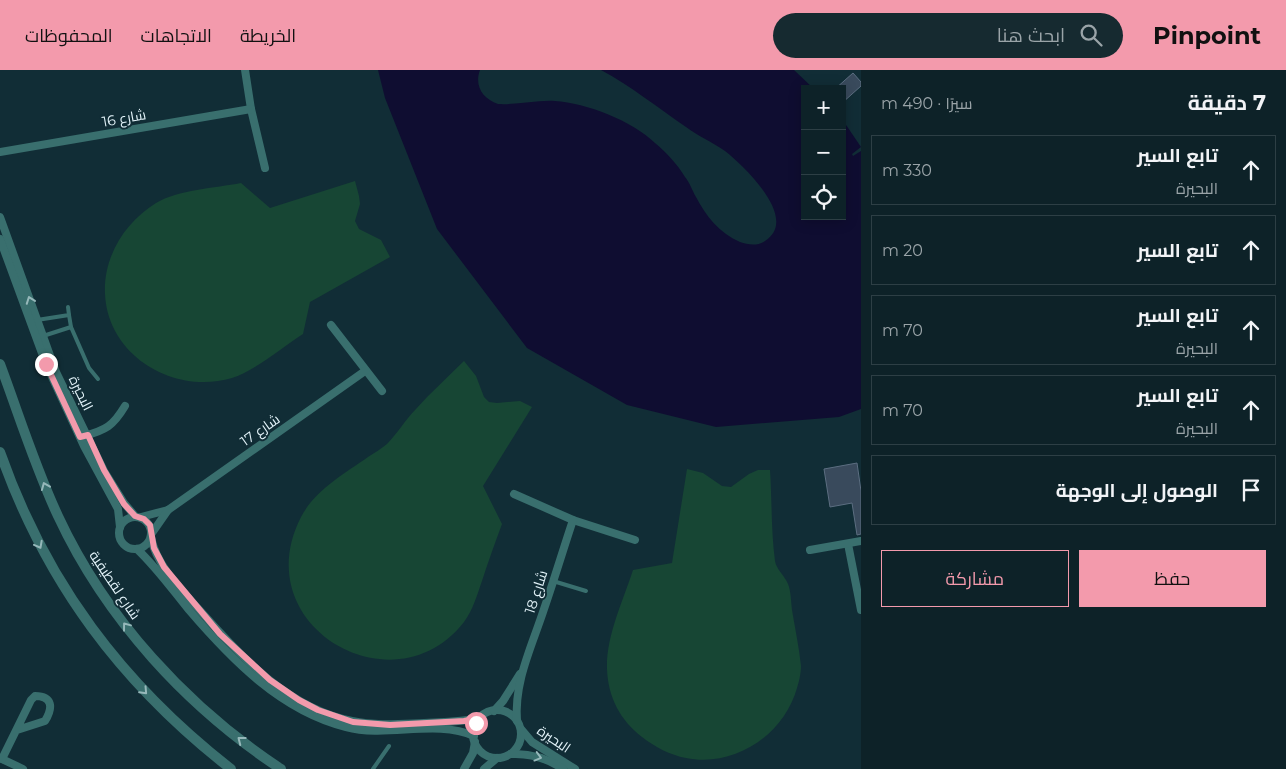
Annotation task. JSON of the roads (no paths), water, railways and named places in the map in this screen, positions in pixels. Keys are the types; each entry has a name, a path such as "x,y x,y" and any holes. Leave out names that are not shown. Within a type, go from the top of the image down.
{"street":[{"path":"245,70 251,109 266,168"},
{"name":"شارع 16","path":"0,152 251,109"},
{"name":"البحيرة","path":"0,216 12,263"},
{"name":"البحيرة","path":"0,239 12,263 34,321 46,364 84,436 124,504 138,517"},
{"name":"البحيرة","path":"34,321 43,336 56,372 118,509 120,527"},
{"path":"331,325 382,391"},
{"name":"شارع لقطيفية","path":"0,364 45,488 55,510 82,562 107,599 148,653 180,687 213,718 280,769"},
{"name":"شارع 17","path":"138,517 168,510 366,371"},
{"path":"84,436 109,427 116,421 125,406"},
{"path":"0,452 17,497 43,552 70,598 100,640 152,700 180,727 231,769"},
{"path":"514,494 572,520 635,540"},
{"name":"شارع 17","path":"152,535 168,510"},
{"path":"152,535 148,544 138,549 129,548 123,543 119,535 120,527 128,518 138,517 148,522 152,535 154,548 161,562 200,617"},
{"name":"شارع 18","path":"517,721 516,700 522,670 553,582 572,520"},
{"path":"810,550 861,541"},
{"path":"848,544 861,610"},
{"path":"138,549 200,617 289,698 344,720 400,728 461,731 474,739 484,754 497,758"},
{"name":"شارع 18","path":"494,711 503,701 522,670"},
{"path":"16,730 45,721 51,707 48,699 41,696 33,697 1,759 22,769"},
{"path":"400,728 464,721 480,718 494,711 504,712 517,721 520,729 520,743 511,754 497,758 484,769"},
{"path":"476,769 466,766 473,753 474,730 480,718"},
{"name":"البحيرة","path":"520,729 532,742 575,769"},
{"name":"البحيرة","path":"511,754 543,758 563,769"}],"lane":[{"path":"68,307 71,327 89,368 98,379"},
{"path":"34,321 69,315"},
{"path":"43,336 71,327"},
{"path":"553,582 586,591"},
{"path":"373,769 389,746"}]}
